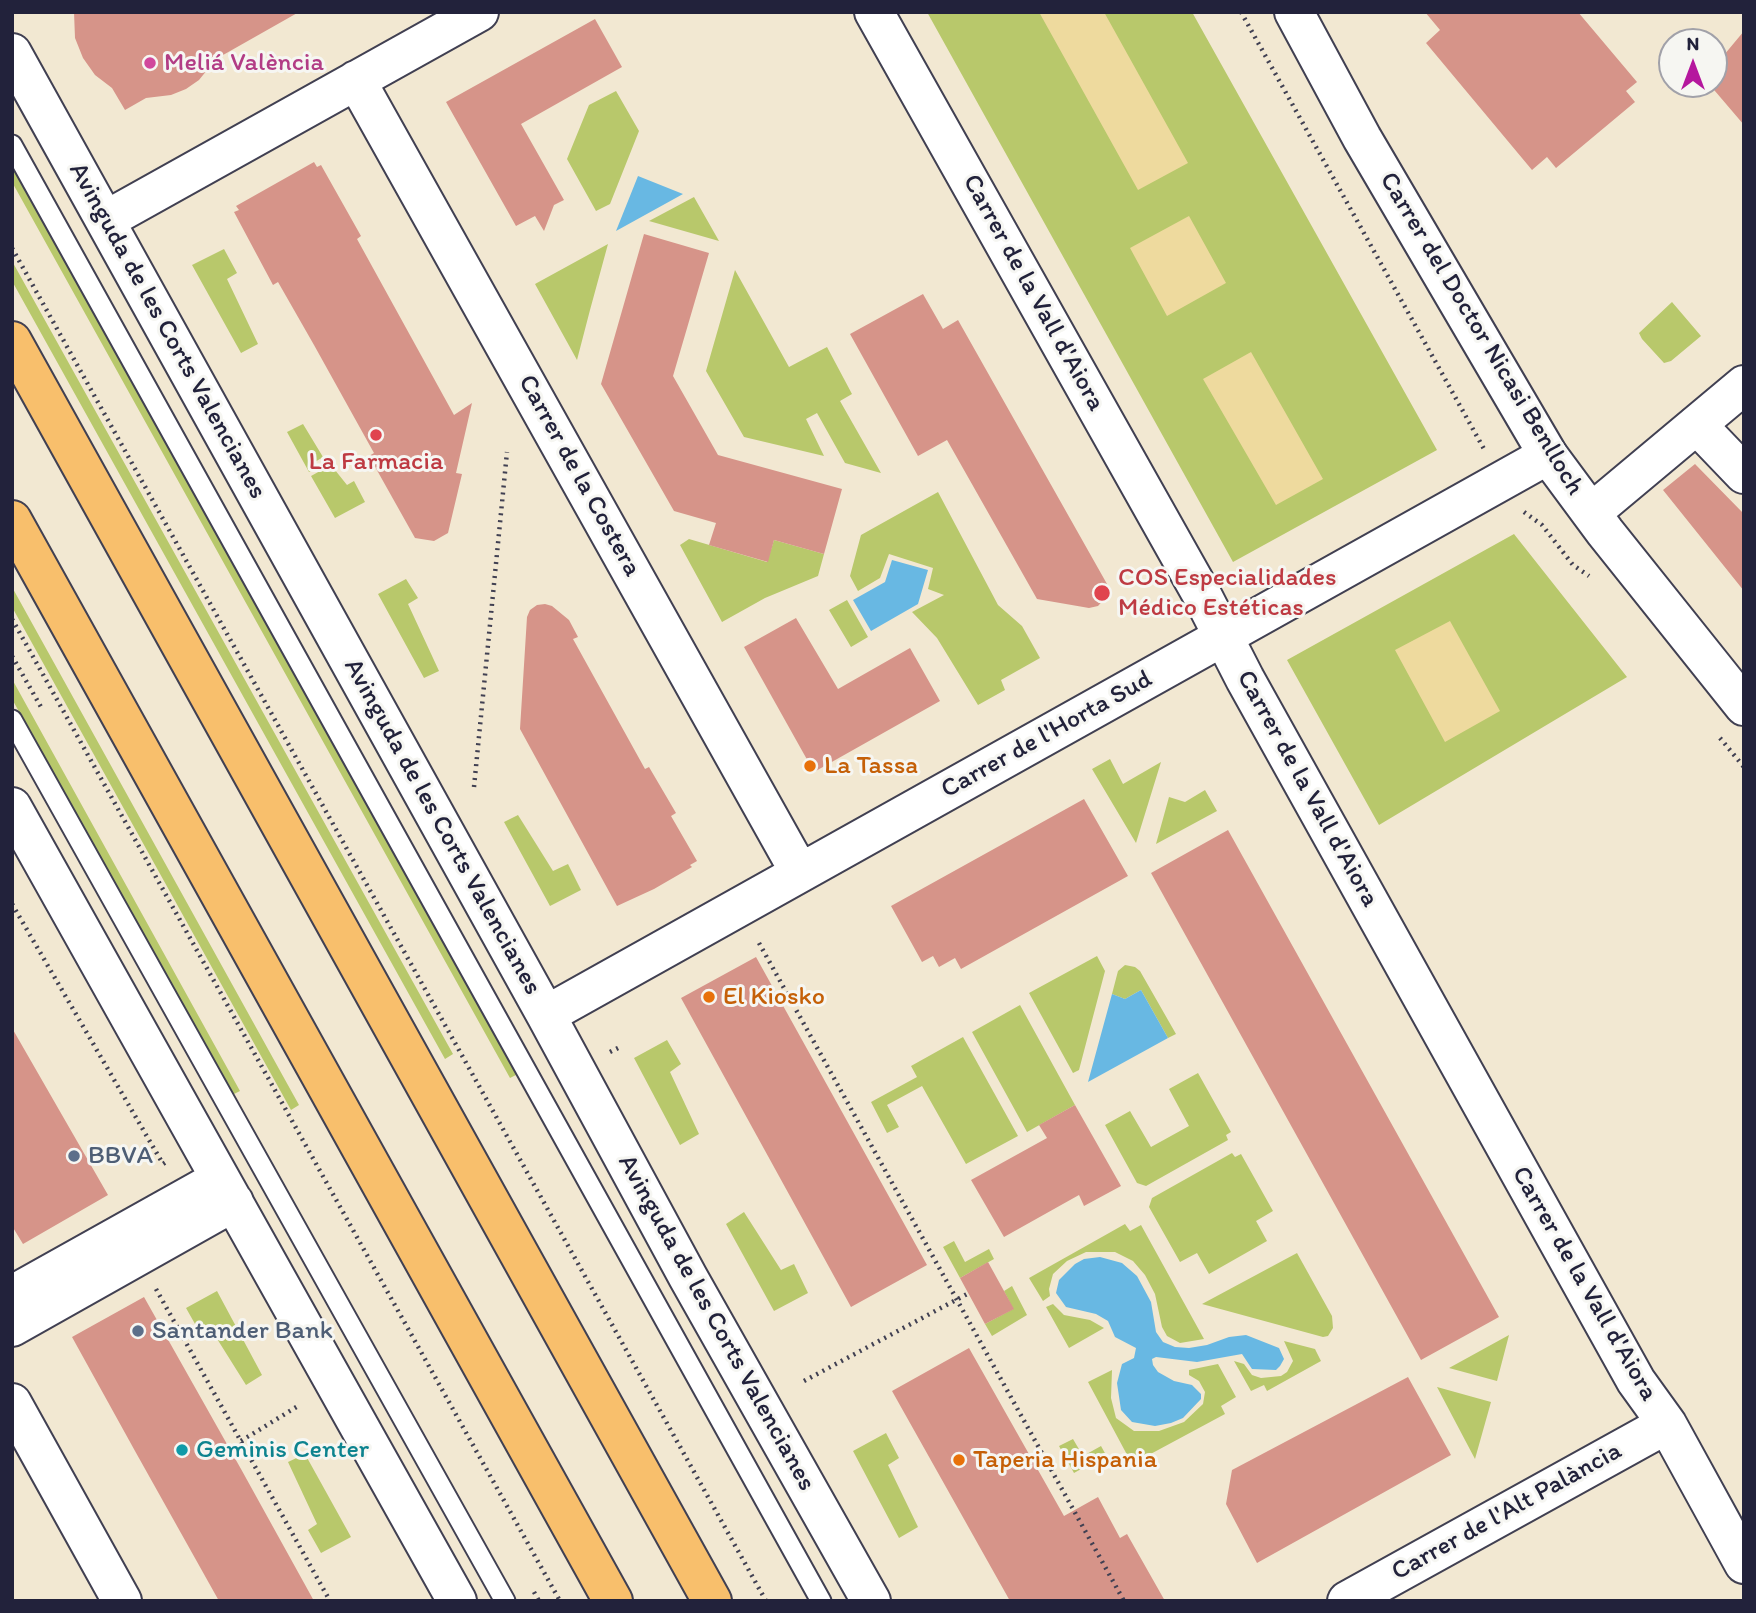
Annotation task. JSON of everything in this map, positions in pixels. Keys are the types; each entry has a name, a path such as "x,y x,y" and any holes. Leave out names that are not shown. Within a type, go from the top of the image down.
{"main road":[{"path":"12,341 712,1601"},
{"path":"12,520 613,1601"}],"street":[{"path":"106,220 479,12"},
{"name":"Carrer de la Vall d'Aiora","path":"874,12 1225,635 1259,704 1636,1381 1667,1424 1744,1564"},
{"name":"Carrer del Doctor Nicasi Benlloch","path":"1294,12 1362,138 1549,455 1591,513 1744,706"},
{"name":"Avinguda de les Corts Valencianes","path":"12,53 547,1015 688,1277 871,1601"},
{"name":"Carrer de la Costera","path":"356,80 800,873"},
{"path":"1591,513 1744,385"},
{"path":"1697,425 1744,474"},
{"name":"Carrer de l'Horta Sud","path":"547,1015 1549,455"},
{"path":"12,807 457,1601"},
{"path":"12,1295 227,1190"},
{"path":"12,1327 227,1190"},
{"path":"12,1403 122,1601"},
{"name":"Carrer de l'Alt Palància","path":"1347,1601 1667,1424"}],"lane":[{"path":"12,145 821,1601"},
{"path":"12,720 505,1601"}],"path":[{"path":"1241,12 1485,450"},
{"path":"12,248 766,1601"},
{"path":"474,787 507,452"},
{"path":"12,620 560,1601"},
{"path":"12,904 163,1164"},
{"path":"759,943 1124,1601"},
{"path":"153,1285 330,1601"},
{"path":"804,1381 969,1293"},
{"path":"240,1441 298,1406"}],"green space":[{"path":"927,12 1192,12 1437,450 1233,562"},
{"path":"616,91 639,131 610,204 596,211 567,159 589,105"},
{"path":"12,162 518,1074 510,1078 12,182"},
{"path":"694,197 719,241 649,221"},
{"path":"608,244 590,310 577,360 535,284"},
{"path":"224,249 237,273 227,279 258,344 241,353 192,265"},
{"path":"12,261 453,1054 445,1059 12,281"},
{"path":"735,270 789,367 827,347 852,394 840,401 881,473 845,463 817,413 806,419 824,456 744,437 706,371"},
{"path":"1672,302 1701,336 1671,361 1664,363 1639,333"},
{"path":"303,424 323,457 315,462 317,468 309,472 287,432"},
{"path":"331,465 347,485 354,481 365,502 335,518 311,476"},
{"path":"938,492 998,605 1022,626 1040,658 1001,680 1005,690 978,705 937,638 912,612 944,595 928,589 933,568 889,554 880,578 858,591 850,576 861,535"},
{"path":"1514,534 1627,677 1379,825 1287,660"},
{"path":"689,539 767,562 774,540 824,554 818,576 765,598 722,622 680,545"},
{"path":"406,579 418,598 408,604 439,671 424,678 378,594"},
{"path":"12,587 299,1105 291,1110 12,607"},
{"path":"847,600 868,637 851,647 829,610"},
{"path":"12,679 240,1091 232,1095 12,699"},
{"path":"1110,759 1123,784 1161,762 1136,843 1092,769"},
{"path":"1205,790 1217,811 1156,844 1169,797 1185,802"},
{"path":"518,815 553,871 568,864 581,890 550,906 504,822"},
{"path":"1097,956 1105,971 1079,1070 1073,1073 1029,993"},
{"path":"1125,965 1140,971 1176,1034 1168,1038 1141,990 1125,999 1112,994 1118,971"},
{"path":"1020,1005 1075,1105 1027,1132 972,1032"},
{"path":"963,1037 1018,1136 966,1164 922,1086 887,1105 899,1127 887,1133 871,1102 917,1077 911,1066"},
{"path":"667,1040 681,1064 670,1072 699,1134 680,1145 634,1058"},
{"path":"1198,1073 1231,1132 1226,1135 1228,1140 1146,1186 1137,1183 1105,1125 1130,1111 1151,1147 1189,1126 1169,1089"},
{"path":"1232,1153 1235,1157 1241,1154 1273,1211 1256,1221 1267,1241 1209,1274 1197,1253 1180,1262 1149,1207 1152,1198"},
{"path":"744,1212 781,1270 794,1264 808,1293 774,1311 726,1224"},
{"path":"1125,1224 1130,1231 1141,1225 1204,1339 1180,1343 1167,1336 1162,1327 1155,1294 1145,1275 1133,1261 1115,1252 1086,1252 1067,1261 1053,1274 1050,1296 1043,1301 1029,1278"},
{"path":"954,1241 965,1262 989,1249 994,1259 960,1278 943,1247"},
{"path":"1297,1253 1332,1316 1333,1328 1328,1336 1323,1337 1202,1304"},
{"path":"1012,1286 1027,1315 992,1336 985,1324 1013,1309 1004,1291"},
{"path":"217,1291 262,1375 246,1385 209,1326 199,1331 186,1308"},
{"path":"1053,1304 1064,1315 1090,1320 1104,1328 1069,1348 1046,1307"},
{"path":"1509,1335 1497,1381 1449,1368"},
{"path":"1284,1341 1315,1349 1321,1361 1267,1391 1264,1385 1251,1391 1234,1361 1244,1364 1252,1375 1261,1378 1281,1376 1287,1372 1293,1361"},
{"path":"1218,1364 1236,1397 1221,1406 1225,1414 1132,1464 1088,1382 1112,1370 1111,1398 1116,1418 1134,1431 1159,1431 1184,1422 1203,1404 1205,1392 1199,1381 1189,1375 1189,1370"},
{"path":"1437,1387 1491,1402 1475,1459"},
{"path":"886,1433 899,1458 888,1465 918,1527 899,1538 853,1451"},
{"path":"1073,1439 1083,1456 1101,1446 1106,1455 1074,1473 1059,1446"},
{"path":"305,1454 351,1537 321,1553 308,1530 317,1524 288,1462"}],"sand":[{"path":"1039,12 1104,12 1188,163 1138,190"},
{"path":"1189,216 1226,283 1167,316 1130,248"},
{"path":"1251,352 1323,479 1276,505 1203,379"},
{"path":"1450,621 1500,711 1445,742 1395,650"}],"water":[{"path":"638,176 683,194 616,231"},
{"path":"892,560 928,570 918,604 871,631 853,600 885,582"},
{"path":"1141,990 1168,1038 1088,1082 1112,994 1125,999"},
{"path":"1100,1257 1122,1263 1137,1276 1151,1302 1156,1332 1163,1342 1175,1347 1189,1348 1246,1335 1279,1348 1284,1359 1280,1366 1276,1370 1252,1369 1242,1354 1197,1362 1156,1357 1152,1359 1158,1372 1174,1381 1192,1385 1201,1394 1201,1399 1183,1418 1171,1423 1155,1426 1132,1422 1121,1410 1117,1383 1122,1364 1134,1358 1136,1348 1115,1337 1108,1321 1096,1314 1066,1307 1056,1293 1059,1280 1075,1264 1084,1259"}],"building":[{"name":"Meliá València","path":"74,12 299,12 216,59 199,80 186,89 171,95 146,98 125,110 112,88 95,75 83,58 75,38"},
{"path":"1425,12 1578,12 1637,82 1626,91 1635,102 1556,168 1547,157 1532,170 1426,43 1440,30"},
{"path":"595,19 622,67 521,124 564,200 554,205 544,231 535,216 516,226 446,102"},
{"path":"1744,31 1744,125 1721,98 1728,98 1728,50"},
{"path":"314,162 317,167 321,165 361,236 357,239 454,415 472,403 456,473 462,474 448,533 434,541 415,538 369,456 374,453 278,282 273,285 234,212 239,210 236,206"},
{"path":"644,234 709,253 673,376 718,455 842,489 824,554 774,540 768,562 709,545 716,523 674,511 601,384"},
{"path":"923,294 943,329 958,320 1107,584 1107,596 1098,606 1089,608 1037,599 947,440 918,456 850,334"},
{"path":"1695,464 1744,514 1744,591 1663,490"},
{"path":"545,604 552,606 569,620 578,637 573,639 645,769 649,767 676,813 671,816 697,861 690,865 692,867 654,889 617,906 520,729 527,617 530,610"},
{"path":"796,618 838,689 910,648 940,701 814,772 744,647"},
{"path":"1084,799 1128,876 961,969 955,958 939,967 933,956 922,962 891,906"},
{"path":"1228,830 1499,1317 1421,1360 1151,873"},
{"path":"756,957 927,1265 851,1307 681,998"},
{"path":"12,1028 108,1195 23,1244 12,1226"},
{"path":"1075,1105 1121,1186 1084,1206 1079,1195 1004,1237 971,1180 1047,1138 1039,1125"},
{"path":"988,1262 1014,1309 985,1324 960,1278"},
{"name":"Geminis Center","path":"144,1297 314,1601 219,1601 135,1451 72,1337"},
{"path":"969,1348 1064,1516 1098,1497 1120,1538 1127,1534 1165,1601 1010,1601 892,1391"},
{"path":"1408,1377 1451,1455 1257,1563 1226,1504 1232,1470"}],"place":[{"name":"Meliá València","path":"150,63"},
{"name":"La Farmacia","path":"376,435"},
{"name":"COS Especialidades Médico Estéticas","path":"1102,593"},
{"name":"La Tassa","path":"810,766"},
{"name":"El Kiosko","path":"709,997"},
{"name":"BBVA","path":"74,1156"},
{"name":"Santander Bank","path":"138,1331"},
{"name":"Geminis Center","path":"182,1450"},
{"name":"Taperia Hispania","path":"959,1460"}]}
